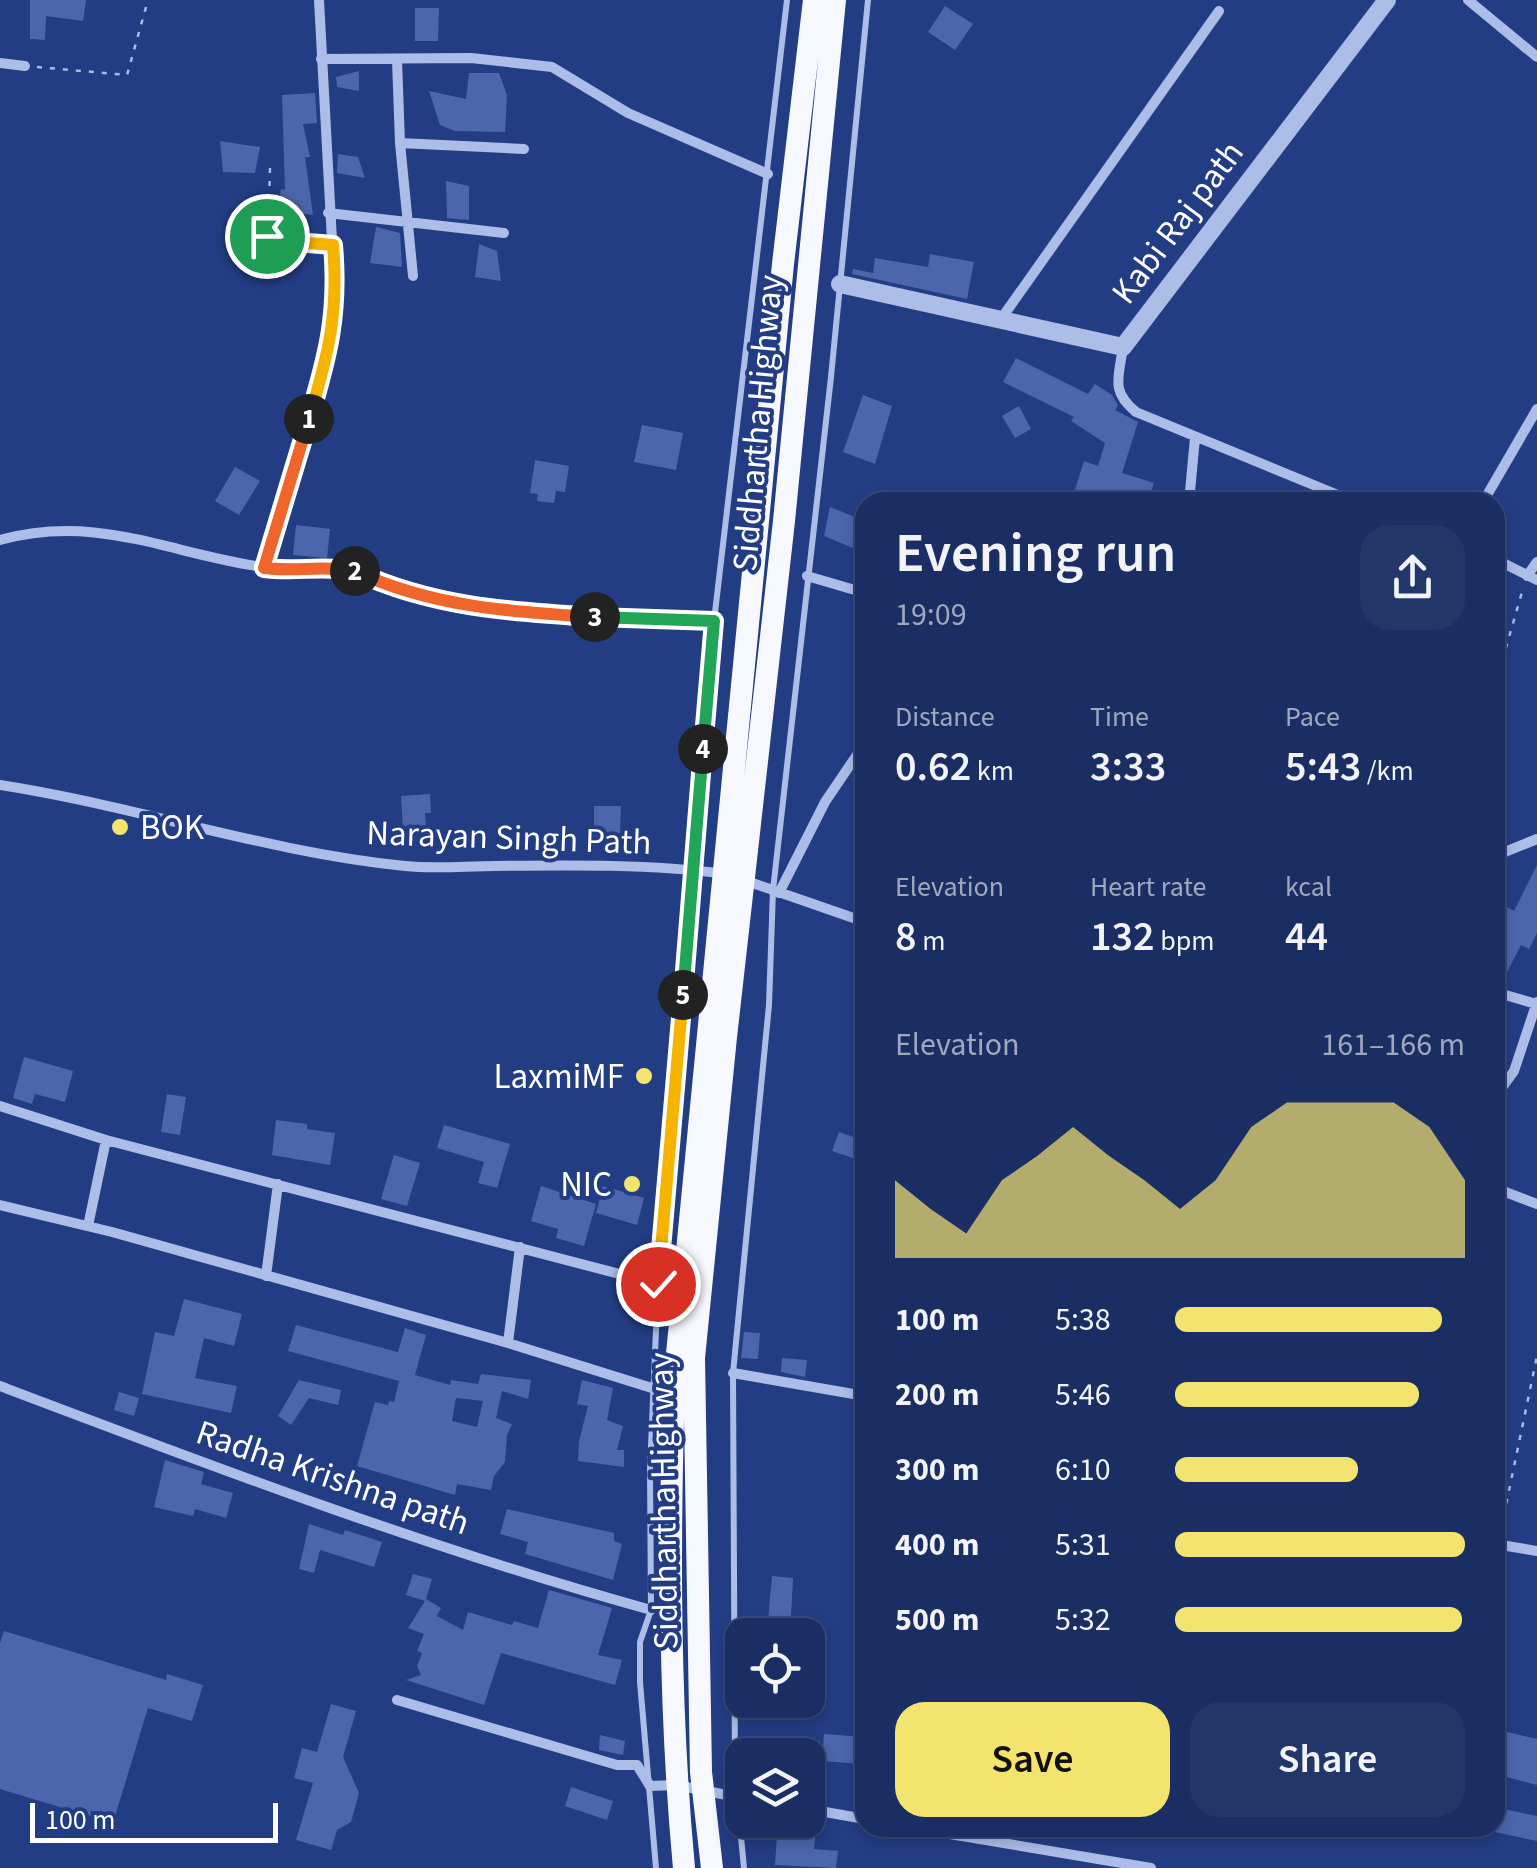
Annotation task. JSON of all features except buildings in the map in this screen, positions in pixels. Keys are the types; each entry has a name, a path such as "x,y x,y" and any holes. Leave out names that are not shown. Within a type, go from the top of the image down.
{"highway":[{"name":"Siddhartha Highway","path":"712,1868 703,1790 694,1358 726,1037 734,877 783,264 814,0"},
{"name":"Siddhartha Highway","path":"684,1868 676,1785 671,1487 674,1385 734,877 784,521 834,0"}],"street":[{"path":"264,568 328,354 336,314 319,0"},
{"name":"Kabi Raj path","path":"840,284 1124,347 1387,0"},
{"path":"1468,0 1537,57"},
{"path":"1001,319 1218,12"},
{"path":"321,59 470,58 552,67 661,130 768,174"},
{"path":"398,60 400,143 413,276"},
{"path":"0,63 25,66"},
{"path":"400,143 524,149"},
{"path":"328,213 504,232"},
{"path":"1124,347 1118,388 1122,401 1136,412 1316,492"},
{"path":"1489,492 1537,409"},
{"path":"1190,492 1195,438"},
{"path":"0,540 69,530 108,532 264,568 353,570 389,586 446,603 530,613 714,621"},
{"path":"1505,564 1532,578 1537,562"},
{"path":"807,576 855,590"},
{"path":"776,891 825,802 855,758"},
{"name":"Narayan Singh Path","path":"0,785 244,841 358,860 410,866 547,866 734,877 855,919"},
{"path":"1505,852 1537,840"},
{"path":"1505,995 1537,1003 1514,1072 1505,1084"},
{"path":"0,1106 106,1140 658,1284"},
{"path":"88,1226 106,1140"},
{"path":"266,1276 278,1184"},
{"path":"1505,1192 1537,1204"},
{"path":"0,1205 508,1343 655,1389"},
{"path":"508,1343 520,1247"},
{"path":"733,1373 855,1394"},
{"name":"Radha Krishna path","path":"0,1386 362,1518 556,1584 650,1610"},
{"path":"1505,1546 1537,1551"},
{"path":"396,1700 617,1765 637,1765 650,1786 676,1785 725,1795"},
{"path":"825,1812 855,1817"},
{"path":"967,1837 1150,1868"}],"lane":[{"path":"656,1868 640,1642 650,1610 650,1469 658,1284 714,621 787,0"},
{"path":"738,1738 733,1373 769,1006 776,891 868,0"},
{"path":"742,1838 744,1868"}],"path":[{"path":"25,66 128,75 148,0"},
{"path":"270,168 268,238 333,245"},
{"path":"1505,657 1532,578"},
{"path":"1505,1503 1537,1356"}],"place":[{"name":"BOK","path":"120,827"},
{"name":"LaxmiMF","path":"644,1076"},
{"name":"NIC","path":"632,1184"}],"route":[{"path":"267,236 270,240 333,245 336,314 328,354 264,568 353,570 446,603 530,613 714,621 658,1284"}]}
